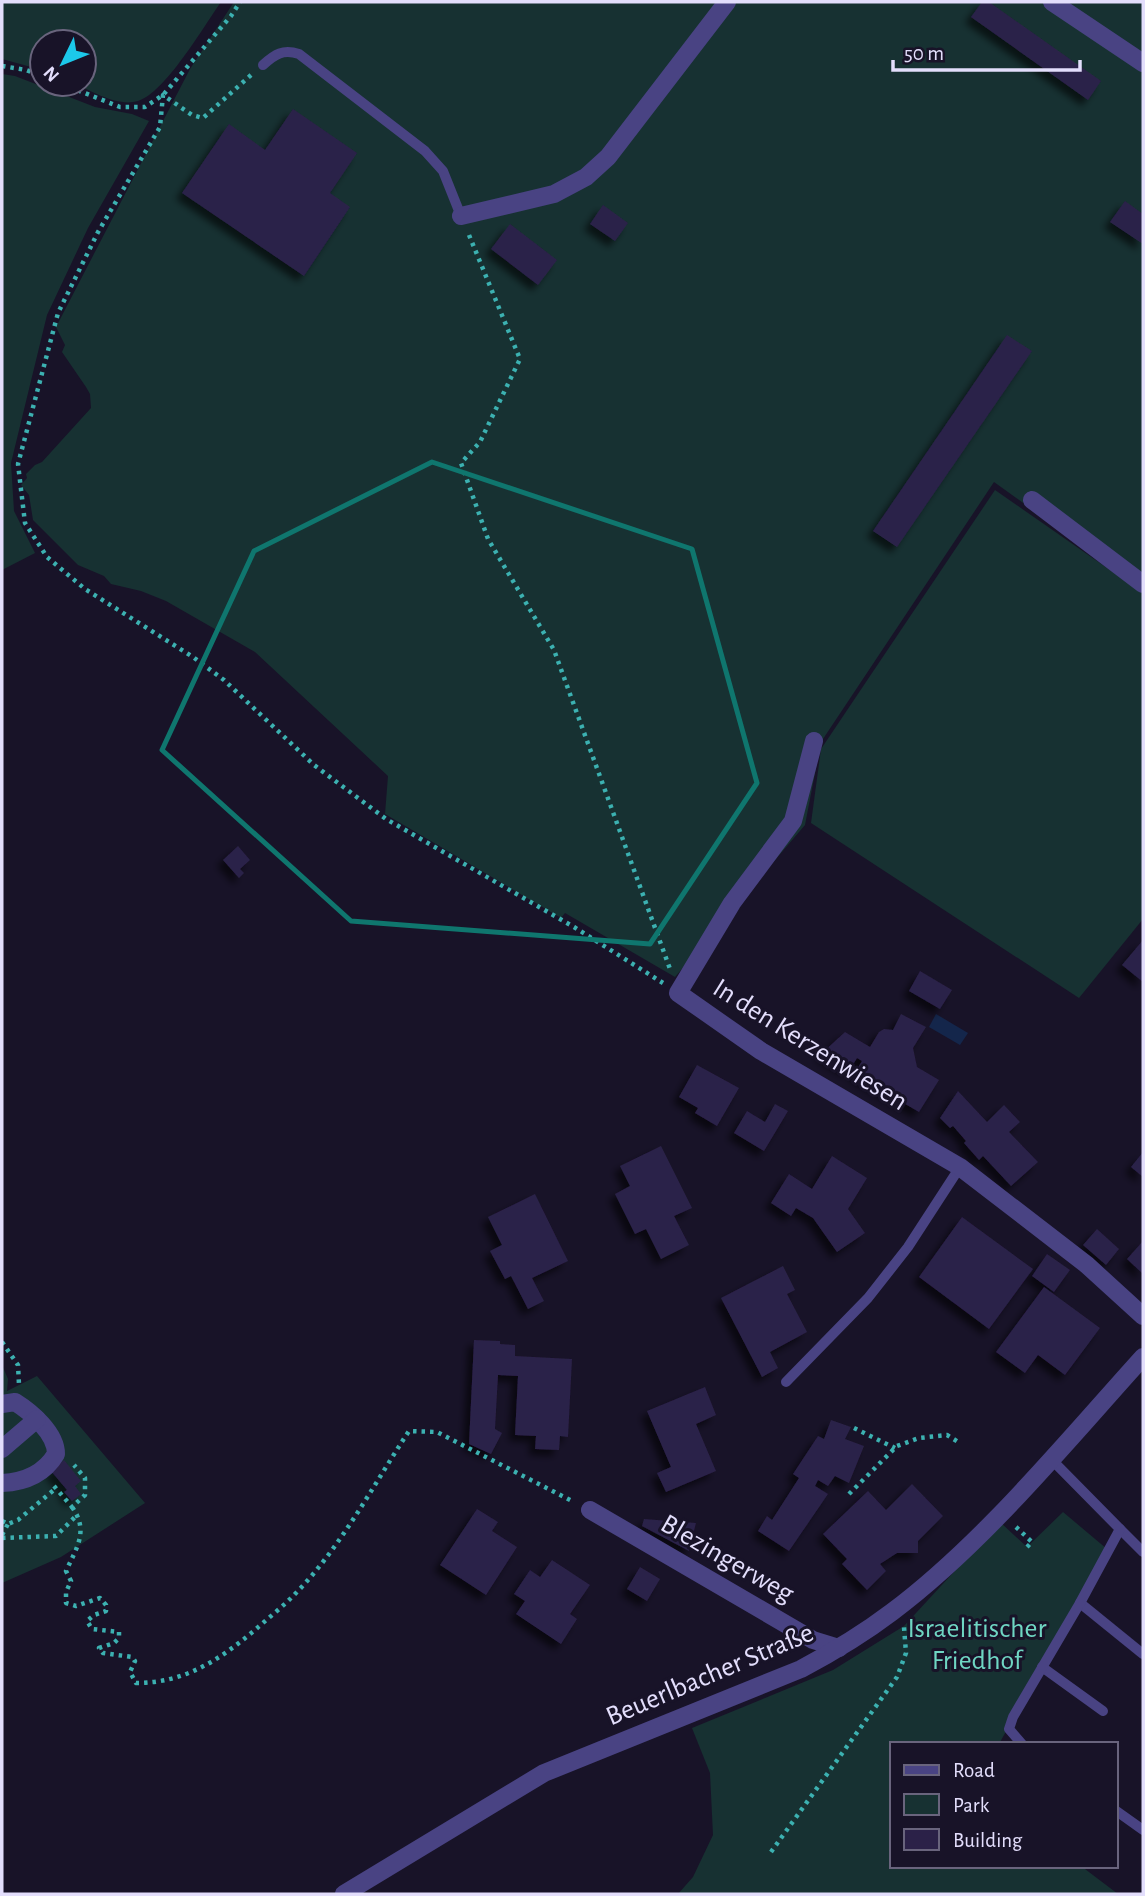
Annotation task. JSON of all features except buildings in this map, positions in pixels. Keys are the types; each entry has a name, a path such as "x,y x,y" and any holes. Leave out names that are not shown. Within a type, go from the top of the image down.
{"street":[{"path":"461,216 554,194 586,177 608,157 727,2"},
{"path":"1052,2 1143,63"},
{"path":"1032,500 1143,584"},
{"name":"In den Kerzenwiesen","path":"814,741 793,821 732,903 678,993 761,1051 960,1167 1087,1265 1143,1316"},
{"name":"Beuerlbacher Straße","path":"344,1894 544,1773 801,1669 839,1648 893,1611 944,1567 1000,1513 1143,1357"},
{"path":"2,1483 25,1480 41,1471 53,1459 56,1447 37,1419 8,1403"},
{"path":"2,1449 37,1419"},
{"name":"Blezingerweg","path":"590,1510 813,1640 839,1648"}],"lane":[{"path":"262,65 274,55 286,50 299,54 425,151 443,171 461,216"},
{"path":"786,1382 876,1288 908,1247 960,1167"},
{"path":"1051,1458 1143,1552"},
{"path":"1020,1742 1009,1730 1013,1717 1120,1529"},
{"path":"1080,1603 1143,1654"},
{"path":"1042,1667 1103,1711"},
{"path":"1117,1811 1143,1830"}],"path":[{"path":"97,98 120,107 145,107 163,95 240,2"},
{"path":"2,66 28,71"},
{"path":"163,95 192,115 203,118 246,80"},
{"path":"163,95 160,127 98,232 58,313 18,464 25,523 47,558 85,589 194,657 224,680 314,765 386,819 574,927 678,993"},
{"path":"461,216 520,359 480,442 461,463 488,540 554,650 678,993"},
{"path":"2,1342 18,1365 20,1375 8,1403"},
{"path":"854,1428 895,1448"},
{"path":"41,1471 78,1515 82,1537 66,1571 71,1581 66,1592 66,1604 76,1606 100,1598 106,1605 106,1611 87,1621 92,1629 119,1632 120,1638 114,1643 99,1648 103,1653 132,1657 135,1661 130,1672 136,1682 157,1683 196,1670 226,1655 292,1597 330,1553 408,1431 437,1432 590,1510"},
{"path":"849,1494 895,1448 919,1438 947,1435 960,1443"},
{"path":"56,1447 85,1478 85,1495 72,1507"},
{"path":"56,1488 19,1520 8,1524 2,1536 56,1536 78,1515"},
{"path":"2,1521 8,1524"},
{"path":"771,1852 897,1677 906,1653 906,1629 893,1611"}],"highlighted area":[{"path":"432,462 692,549 757,783 650,944 351,921 162,750 254,551"}],"green space":[{"path":"2,2 221,2 172,72 160,86 138,101 122,102 98,94 98,28 28,28 28,66 2,59"},
{"path":"234,2 1143,2 1143,589 994,482 821,742 805,825 675,977 565,913 561,918 385,814 388,776 255,652 166,601 141,591 111,584 104,576 78,565 33,520 29,495 21,485 27,478 26,474 42,462 91,408 90,394 62,352 65,345 56,327 190,69"},
{"path":"2,74 28,81 28,98 72,98 149,121 88,228 47,315 11,463 14,511 35,553 2,570"},
{"path":"995,490 1143,593 1143,919 1079,998 811,823 821,749"},
{"path":"2,1365 8,1379 7,1391 37,1376 145,1503 61,1557 2,1583"},
{"name":"Israelitischer Friedhof","path":"1063,1512 1107,1549 1000,1742 890,1742 890,1868 1084,1868 1118,1894 678,1894 693,1877 713,1835 710,1773 692,1728 833,1670 904,1626 1000,1522 1027,1547"}],"water":[{"path":"936,1014 968,1033 960,1045 929,1027"}]}
